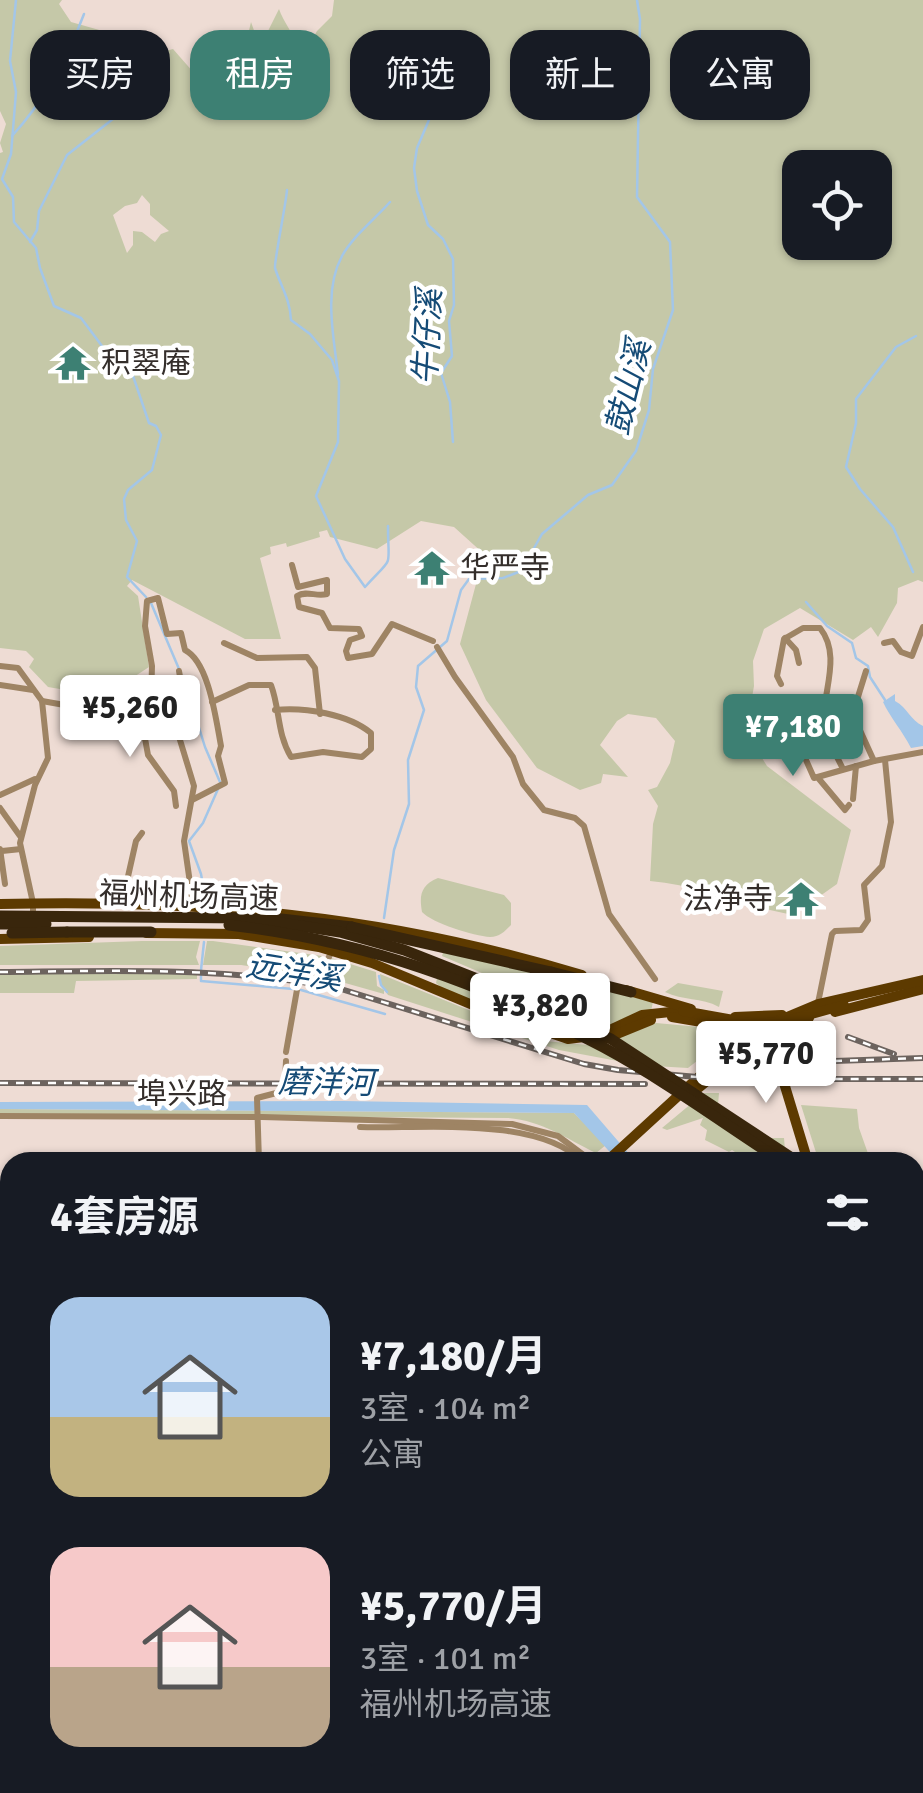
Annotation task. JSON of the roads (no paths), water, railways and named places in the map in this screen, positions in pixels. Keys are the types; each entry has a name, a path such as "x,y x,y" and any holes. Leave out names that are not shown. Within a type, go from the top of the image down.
{"highway":[{"name":"福州机场高速","path":"0,916 249,918 340,932 404,950 611,1039 784,1152"},
{"path":"249,918 290,918 352,927 631,992"},
{"name":"福州机场高速","path":"0,924 212,922 363,948 468,984 591,1041 766,1152"},
{"path":"0,936 150,932"}],"main road":[{"path":"0,904 188,905 311,915 532,960 761,1036 779,1068 805,1152"},
{"path":"0,936 32,939 177,932 245,935 332,950 567,1044 602,1040 655,1018 788,1014 818,1004 917,990"},
{"path":"431,987 444,940"},
{"path":"487,1011 558,1037 578,1039 599,1035 642,1015 683,1011 756,1024 786,1021 841,1001 923,980"},
{"path":"761,1036 810,1018 917,990"},
{"path":"622,1152 728,1056 788,1014"},
{"path":"797,1152 779,1068 786,1042 796,1027 810,1018"},
{"path":"718,1019 726,1034 728,1056"},
{"path":"728,1056 758,1056 779,1068"}],"street":[{"path":"292,564 298,587 327,580 329,588 327,594 297,596 298,607 322,612 330,628 359,629 362,636 347,644 348,658 372,654 392,624 438,648 512,757 523,784 544,810 575,818 584,826 610,914 656,979"},
{"path":"151,700 152,666 145,626 152,600 167,634 181,633 185,650 193,654 203,672 221,746 218,756 225,783 192,800"},
{"path":"884,643 893,640 901,652 912,656 923,627"},
{"path":"781,684 777,676 785,638 802,628 820,628 830,642 831,660 820,713 842,769"},
{"path":"785,638 796,650 799,663"},
{"path":"224,643 257,658 306,657 314,668 320,714"},
{"path":"0,666 18,668 42,701 48,758 38,778 21,838 33,903 32,939"},
{"path":"177,932 188,905 190,883 184,841 194,786 173,717 184,693 179,671"},
{"path":"856,766 851,802 845,810 810,774 789,729 793,721 856,700 866,671"},
{"path":"212,702 260,683 271,685 274,690 275,710 284,744 292,757 322,752 362,757 371,749 372,733 358,722 301,710 275,710"},
{"path":"0,685 34,690"},
{"path":"126,698 151,700 184,693"},
{"path":"138,700 148,755 174,791 176,806"},
{"path":"42,701 104,712"},
{"path":"848,704 874,761"},
{"path":"819,779 842,769 923,752"},
{"path":"818,1004 832,934 835,930 861,930 868,920 864,885 882,866 891,822 885,760"},
{"path":"0,795 38,778"},
{"path":"0,808 21,838"},
{"path":"122,904 136,841 142,833"},
{"path":"4,884 0,852 21,849"},
{"path":"286,1052 298,982 321,975 332,950"},
{"path":"259,1152 257,1100 260,1095 278,1095 285,1086 286,1061"},
{"name":"埠兴路","path":"0,1116 257,1113 361,1124 522,1131 555,1142 570,1152"},
{"name":"埠兴路","path":"361,1124 523,1125 567,1141 581,1152"}],"water":[{"path":"895,694 895,701 923,726 923,746 911,748 886,708 883,702"},
{"path":"0,1102 587,1105 627,1152 610,1152 574,1113 0,1109"}],"waterway":[{"name":"远洋溪","path":"16,0 10,61 16,92 11,154 2,179 13,197 14,222 36,248 54,306 81,318 114,362 132,373 149,423 161,435 152,470 128,490 124,499 126,520 137,541 127,577 146,597"},
{"name":"鼓山溪","path":"384,918 394,850 409,804 408,760 424,710 416,687 418,666 447,641 461,590 469,579 503,578 521,571 542,534 588,495 612,485 636,451 649,410 653,369 673,310 670,242 637,197 637,0"},
{"path":"12,136 54,79 84,14"},
{"path":"30,242 37,230 39,211 67,155 112,120"},
{"name":"牛仔溪","path":"429,120 417,148 414,168 428,225 443,239 453,259 454,305 449,321 452,356 441,373 450,402 453,442"},
{"path":"287,190 275,268 291,320 310,334 332,360 339,381 338,442 316,496 345,559 365,587 388,561 388,526"},
{"path":"338,375 331,314 336,270 352,241 390,202"},
{"path":"913,572 893,527 846,467 856,423 856,399 896,347 916,336"},
{"path":"806,602 827,626 852,643 856,658 868,666 870,677 885,700"},
{"name":"远洋溪","path":"151,603 179,669"},
{"name":"远洋溪","path":"183,676 220,782"},
{"name":"远洋溪","path":"205,896 189,841 203,823 218,789"},
{"name":"远洋溪","path":"201,970 204,942"},
{"name":"远洋溪","path":"201,975 201,981 293,989"},
{"path":"379,976 387,992"},
{"name":"远洋溪","path":"301,990 385,1014"}],"railway":[{"path":"0,972 171,971 299,982 341,989 584,1064 618,1070 720,1079 923,1079"},
{"path":"848,1037 894,1054"},
{"path":"834,1061 923,1058"},
{"path":"0,1083 645,1084"}],"place":[{"name":"积翠庵","path":"73,363"},
{"name":"华严寺","path":"432,568"},
{"name":"法净寺","path":"801,899"}],"water label":[{"name":"磨洋河","path":"326,1082"}]}
